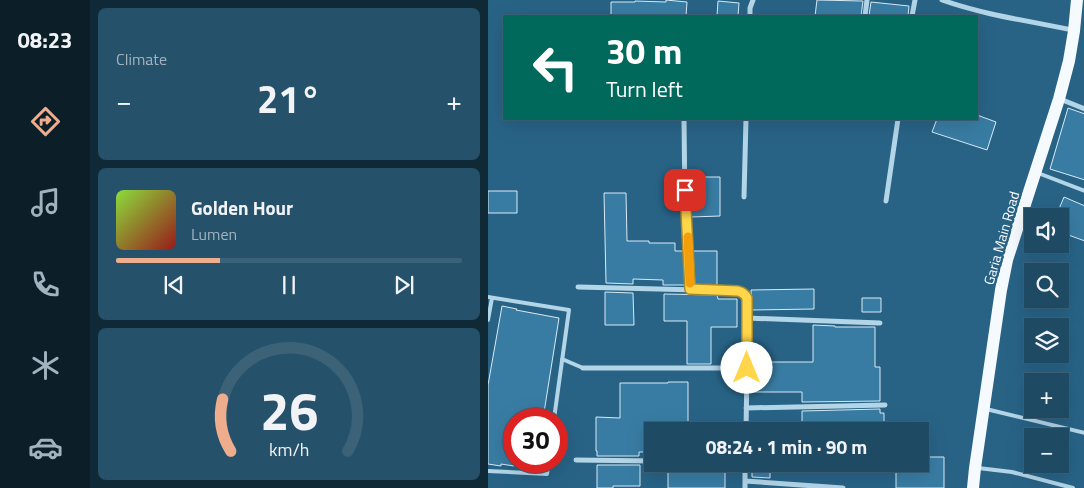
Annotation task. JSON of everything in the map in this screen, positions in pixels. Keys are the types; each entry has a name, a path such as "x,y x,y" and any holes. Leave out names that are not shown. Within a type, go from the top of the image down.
{"main road":[{"name":"Garia Main Road","path":"973,488 1001,290 1007,260 1070,61 1077,0"}],"street":[{"path":"865,15 867,0"},
{"path":"912,15 915,0"},
{"path":"942,0 982,12 1074,30"},
{"path":"750,15 751,1"},
{"path":"1059,99 1084,109"},
{"path":"684,120 685,208 690,289"},
{"path":"744,197 746,120"},
{"path":"886,201 898,120"},
{"path":"578,287 742,292 747,298 746,422"},
{"path":"747,318 880,323"},
{"path":"583,368 747,368"},
{"path":"746,408 885,405"},
{"path":"576,460 644,461"},
{"path":"745,472 745,488"},
{"path":"745,481 843,488"}],"lane":[{"path":"1035,172 1084,192"},
{"path":"488,320 490,298 569,310 555,408"},
{"path":"562,359 583,368"},
{"path":"984,409 1084,433"},
{"path":"975,468 1012,472 1073,488"},
{"path":"488,471 503,472"},
{"path":"527,473 547,473"}],"building":[{"path":"666,0 687,2 686,15 611,15 611,2 666,2"},
{"path":"817,0 863,1 861,15 815,15"},
{"path":"718,1 739,3 738,15 717,15"},
{"path":"871,2 909,6 908,15 869,15"},
{"path":"1068,108 1085,114 1085,180 1050,169"},
{"path":"978,115 996,122 987,150 932,132 937,120 978,120"},
{"path":"689,177 720,177 720,216 691,217"},
{"path":"488,191 517,191 517,213 488,213"},
{"path":"604,193 626,193 627,241 675,243 675,251 684,251 686,285 663,285 663,280 633,279 633,284 606,283"},
{"path":"1064,197 1085,206 1085,241 1069,235 1069,208 1059,208"},
{"path":"693,251 717,251 717,286 695,286"},
{"path":"814,289 814,309 752,310 751,290"},
{"path":"605,292 633,293 634,325 605,325"},
{"path":"664,294 717,295 718,299 737,299 737,327 711,327 711,364 687,364 687,321 664,321"},
{"path":"862,298 881,298 881,312 862,312"},
{"path":"502,306 559,318 545,408 503,408 503,464 501,464 501,466 488,464 488,385"},
{"path":"813,325 875,327 875,367 880,367 880,401 802,402 802,392 753,392 753,362 813,362"},
{"path":"688,382 688,422 644,422 644,452 639,452 639,456 597,456 596,417 620,418 620,383"},
{"path":"880,409 880,413 884,413 884,422 802,422 802,411"},
{"path":"929,457 944,457 944,488 896,488 896,472 929,472"},
{"path":"597,465 640,465 640,486 597,488"},
{"path":"668,472 725,472 725,488 668,488"},
{"path":"752,472 770,472 770,478 752,477"}],"slow traffic":[{"path":"688,237 690,283"}],"route":[{"path":"685,190 690,289 738,291 746,295 747,368"}]}
